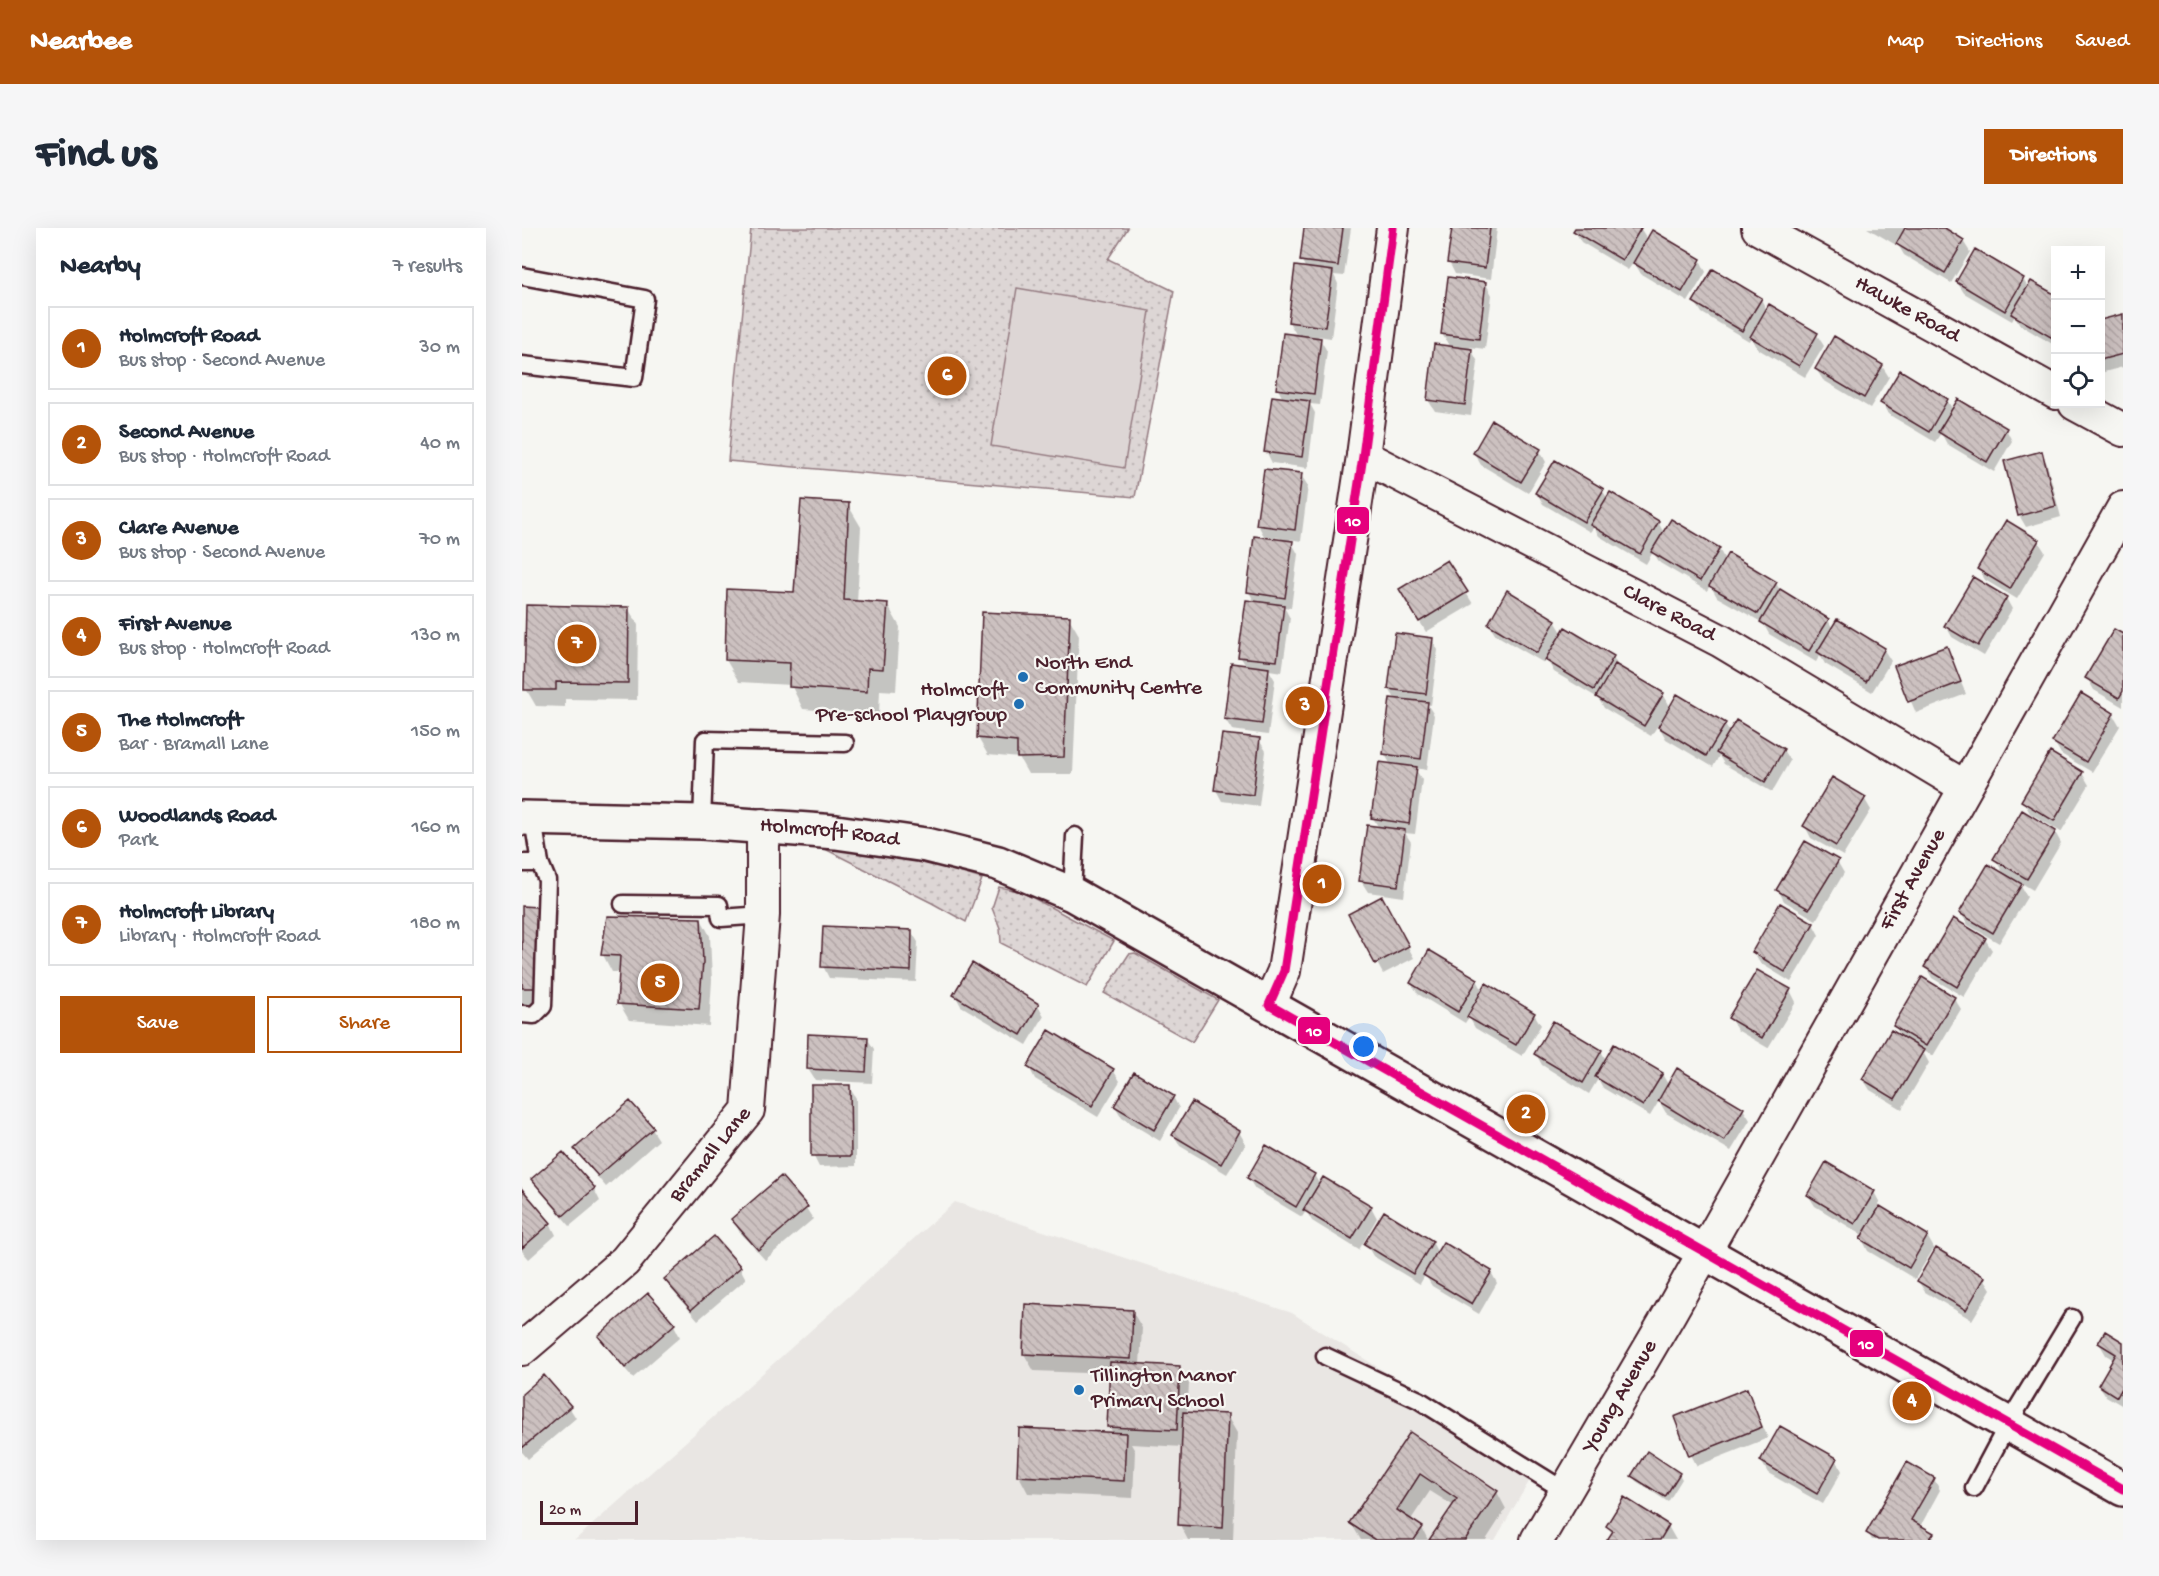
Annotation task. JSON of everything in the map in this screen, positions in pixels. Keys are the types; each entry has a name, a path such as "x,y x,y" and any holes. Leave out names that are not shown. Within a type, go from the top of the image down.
{"street":[{"path":"1269,1005 1284,971 1364,456 1393,228"},
{"name":"Hawke Road","path":"1758,228 2051,391"},
{"path":"2082,408 2123,430"},
{"name":"Clare Road","path":"1364,456 1721,641 1965,788"},
{"name":"First Avenue","path":"1704,1251 2123,508"},
{"name":"Holmcroft Road","path":"526,815 763,825 836,832 926,845 998,863 1072,894 2123,1489"},
{"name":"Bramall Lane","path":"522,1349 624,1261 748,1110 763,915 763,825"},
{"name":"Young Avenue","path":"1537,1540 1704,1251"}],"lane":[{"path":"522,276 645,299 634,378 522,365"},
{"path":"702,822 705,740 845,743"},
{"path":"522,1014 534,1015 543,1006 547,880 526,815"},
{"path":"1072,894 1075,836"},
{"path":"522,863 540,863"},
{"path":"623,904 719,905 721,918 763,915"},
{"path":"1974,1488 2008,1424 2072,1318"},
{"path":"1325,1356 1419,1400 1565,1491"}],"shaded area":[{"path":"751,228 1128,228 1108,259 1174,291 1135,497 728,461"},
{"path":"1017,288 1150,311 1124,468 991,446"},
{"path":"827,847 906,858 982,879 966,922 827,850"},
{"path":"999,887 1022,892 1114,941 1087,987 1001,943 1000,928 992,908"},
{"path":"1135,953 1218,1000 1192,1042 1104,993 1129,954"},
{"name":"Tillington Manor Primary School","path":"955,1202 1292,1313 1537,1468 1495,1540 575,1540"}],"building":[{"path":"1304,228 1343,228 1338,266 1300,261"},
{"path":"1452,228 1490,228 1485,268 1447,263"},
{"path":"1575,228 1641,228 1622,260 1573,231"},
{"path":"1905,228 1945,228 1964,240 1945,273 1896,244"},
{"path":"1652,230 1701,259 1682,292 1633,263"},
{"path":"1975,249 2024,278 2005,311 1956,282"},
{"path":"1295,266 1333,271 1325,327 1288,322"},
{"path":"1713,269 1762,298 1742,331 1693,302"},
{"path":"1448,277 1486,282 1479,339 1441,334"},
{"path":"2031,281 2051,292 2051,337 2011,314"},
{"path":"1769,304 1818,333 1799,366 1750,337"},
{"path":"2123,314 2123,354 2105,359 2105,354 2105,319"},
{"path":"1283,333 1321,338 1314,394 1276,389"},
{"path":"1834,336 1883,365 1864,398 1815,369"},
{"path":"1434,344 1472,349 1465,405 1427,400"},
{"path":"1900,370 1948,399 1929,432 1880,403"},
{"path":"1272,396 1310,401 1302,457 1264,452"},
{"path":"1958,399 2007,428 1987,462 1938,432"},
{"path":"1492,420 1541,449 1521,482 1473,453"},
{"path":"2042,451 2056,506 2018,516 2004,461"},
{"path":"1555,460 1604,489 1584,522 1535,493"},
{"path":"1264,469 1302,473 1295,530 1256,525"},
{"path":"1610,492 1659,521 1640,554 1590,525"},
{"path":"801,500 849,503 844,600 888,603 883,669 868,668 867,692 789,687 790,663 725,660 727,589 794,592"},
{"path":"1671,519 1720,548 1700,581 1651,552"},
{"path":"2006,520 2039,540 2010,589 1977,569"},
{"path":"1254,536 1293,541 1285,598 1247,592"},
{"path":"1728,553 1777,582 1758,614 1709,586"},
{"path":"1447,560 1468,592 1419,622 1399,589"},
{"path":"1973,577 2007,597 1978,646 1944,626"},
{"path":"1780,589 1829,619 1809,651 1760,622"},
{"path":"1507,590 1556,620 1537,653 1488,624"},
{"path":"1246,600 1284,605 1277,661 1238,657"},
{"path":"526,605 629,607 628,683 556,682 556,690 524,690"},
{"name":"North End Community Centre","path":"982,612 1070,616 1064,757 1017,758 1017,742 977,738"},
{"path":"1837,619 1885,648 1866,682 1817,652"},
{"path":"1565,627 1614,656 1594,690 1545,660"},
{"path":"2114,629 2123,634 2123,691 2119,698 2085,678"},
{"path":"1395,633 1433,638 1426,694 1388,689"},
{"path":"1947,646 1961,682 1908,702 1894,666"},
{"path":"1231,663 1269,668 1262,724 1224,719"},
{"path":"1615,664 1664,693 1644,726 1596,697"},
{"path":"2081,693 2114,713 2086,762 2052,742"},
{"path":"1677,694 1726,723 1706,756 1658,727"},
{"path":"1390,698 1428,702 1421,759 1383,754"},
{"path":"1736,720 1784,749 1765,782 1716,753"},
{"path":"1222,734 1260,738 1253,795 1214,790"},
{"path":"2050,752 2083,772 2054,821 2021,801"},
{"path":"1379,762 1417,767 1409,824 1371,818"},
{"path":"1832,777 1866,797 1836,846 1803,826"},
{"path":"2022,810 2056,831 2027,879 1993,859"},
{"path":"1367,825 1405,830 1398,886 1359,881"},
{"path":"1805,841 1839,860 1809,909 1776,890"},
{"path":"1988,864 2022,884 1993,933 1959,913"},
{"path":"1382,896 1409,946 1375,964 1348,914"},
{"path":"1780,903 1814,923 1785,972 1752,952"},
{"path":"522,906 537,907 536,988 522,988"},
{"path":"607,916 701,918 703,962 699,1009 617,1004 620,956 601,955"},
{"path":"1953,918 1986,938 1957,987 1924,967"},
{"path":"823,926 912,930 911,971 821,967"},
{"path":"1429,950 1478,979 1458,1012 1410,983"},
{"path":"972,963 1039,1004 1021,1035 953,995"},
{"path":"1757,970 1791,989 1762,1038 1728,1018"},
{"path":"1922,977 1955,997 1926,1046 1893,1026"},
{"path":"1486,983 1535,1013 1516,1045 1467,1017"},
{"path":"1553,1021 1602,1050 1583,1083 1534,1054"},
{"path":"1049,1030 1114,1069 1092,1106 1027,1067"},
{"path":"1891,1030 1924,1050 1895,1099 1862,1079"},
{"path":"808,1034 868,1037 866,1072 807,1069"},
{"path":"1614,1044 1663,1073 1643,1106 1595,1077"},
{"path":"1677,1068 1744,1108 1724,1141 1658,1101"},
{"path":"1134,1072 1174,1096 1154,1130 1114,1106"},
{"path":"811,1085 850,1085 851,1156 811,1156"},
{"path":"630,1101 654,1128 598,1176 574,1149"},
{"path":"1192,1102 1240,1131 1221,1164 1172,1135"},
{"path":"1266,1145 1315,1174 1296,1207 1247,1178"},
{"path":"563,1152 595,1188 563,1216 531,1179"},
{"path":"1826,1162 1875,1191 1855,1224 1807,1195"},
{"path":"781,1176 808,1207 758,1250 731,1219"},
{"path":"1323,1177 1372,1206 1352,1239 1303,1210"},
{"path":"522,1189 551,1223 522,1248"},
{"path":"1880,1206 1928,1235 1909,1268 1860,1239"},
{"path":"1384,1211 1433,1241 1413,1274 1364,1244"},
{"path":"714,1236 741,1267 691,1310 664,1279"},
{"path":"1443,1242 1492,1271 1472,1304 1423,1275"},
{"path":"1936,1248 1985,1277 1966,1310 1917,1281"},
{"path":"648,1293 675,1324 625,1368 598,1336"},
{"path":"1025,1304 1133,1310 1131,1359 1023,1354"},
{"path":"2105,1331 2123,1342 2123,1386 2117,1397 2098,1385 2116,1354 2098,1343"},
{"path":"1110,1362 1180,1366 1177,1430 1107,1427"},
{"path":"544,1375 571,1406 522,1448 522,1394"},
{"path":"1747,1388 1762,1427 1689,1456 1674,1417"},
{"path":"1183,1412 1228,1414 1223,1528 1178,1525"},
{"path":"1780,1426 1837,1458 1817,1494 1760,1461"},
{"path":"1019,1428 1126,1433 1124,1481 1017,1476"},
{"path":"1410,1432 1498,1491 1465,1540 1429,1540 1457,1499 1420,1474 1397,1510 1423,1527 1414,1540 1375,1540 1349,1523"},
{"path":"1647,1451 1680,1473 1665,1497 1631,1476"},
{"path":"1907,1462 1935,1478 1911,1520 1934,1533 1929,1540 1878,1540 1866,1533"},
{"path":"1624,1497 1669,1525 1660,1540 1607,1540 1613,1531 1606,1526"}],"transit line":[{"name":"10","path":"1393,228 1363,456 1284,971 1269,1005 2123,1489"}],"place":[{"name":"Woodlands Road","path":"947,376"},
{"name":"Holmcroft Library","path":"577,644"},
{"name":"North End Community Centre","path":"1023,677"},
{"name":"Holmcroft Pre-school Playgroup","path":"1019,704"},
{"name":"Clare Avenue","path":"1305,706"},
{"name":"Holmcroft Road","path":"1322,884"},
{"name":"The Holmcroft","path":"660,983"},
{"name":"Second Avenue","path":"1526,1114"},
{"name":"Tillington Manor Primary School","path":"1079,1390"},
{"name":"First Avenue","path":"1912,1401"}]}
